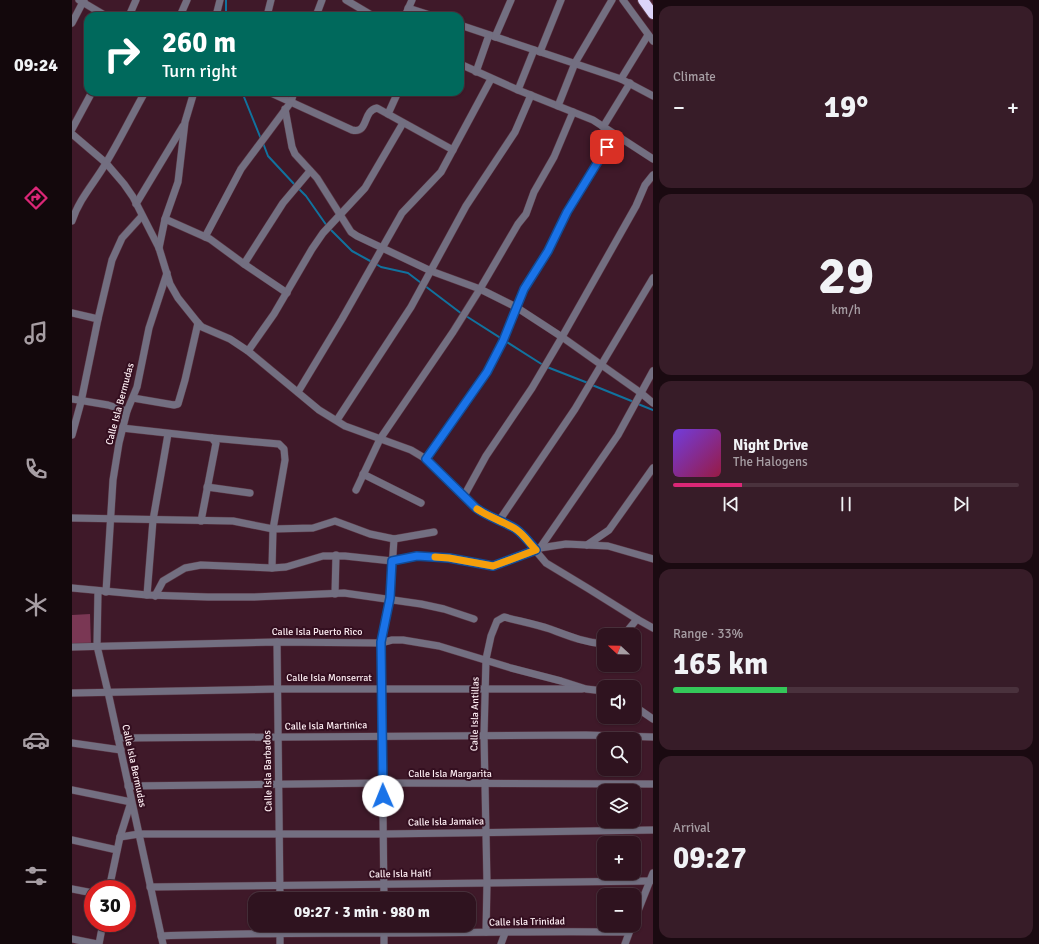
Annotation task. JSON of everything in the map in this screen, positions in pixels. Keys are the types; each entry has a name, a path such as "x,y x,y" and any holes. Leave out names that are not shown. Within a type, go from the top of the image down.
{"highway":[{"path":"643,0 653,14"}],"street":[{"path":"131,12 136,0"},
{"path":"182,12 187,0"},
{"path":"217,12 220,0"},
{"path":"268,12 271,0"},
{"path":"318,12 322,0"},
{"path":"346,0 367,12"},
{"path":"359,7 362,0"},
{"path":"406,12 412,0"},
{"path":"476,72 492,36 511,0"},
{"path":"518,90 561,0"},
{"path":"558,106 575,63 612,0"},
{"path":"621,79 651,38 623,0"},
{"path":"72,23 82,1 100,12"},
{"path":"408,8 420,12"},
{"path":"464,26 621,79 653,96"},
{"path":"464,66 491,79 593,120 653,159"},
{"path":"298,392 342,319 402,213 441,172 491,79"},
{"path":"603,127 630,83"},
{"path":"337,420 411,307 466,206 515,132 530,95"},
{"path":"72,129 90,96"},
{"path":"72,221 81,200 106,163 143,96"},
{"path":"159,248 165,219 178,182 185,122 193,96"},
{"path":"278,96 357,131 361,130 370,112 377,108 453,150"},
{"path":"205,237 241,168 291,102 293,96"},
{"path":"388,114 396,96"},
{"path":"285,110 295,154 310,171 352,232 357,236 431,271 480,289 516,307 562,337 653,403"},
{"path":"356,490 380,439 453,332 518,224 526,214 534,192 554,157 573,112"},
{"path":"136,204 185,122"},
{"path":"248,351 267,326 288,293 312,249 328,227 365,188 404,123"},
{"path":"72,134 106,163 124,184 159,248 170,284 178,298 202,327 230,339 248,351 319,410 345,426 411,450 426,459 483,513 520,532 538,549 546,563 637,620 653,628"},
{"path":"426,459 487,372 503,341 524,289 548,251 567,212 615,134"},
{"path":"244,264 283,203 310,171"},
{"path":"464,496 486,456 532,388 636,206 645,185 653,175"},
{"path":"72,435 81,402 112,260 118,246 128,230 142,216"},
{"path":"165,219 210,239 244,264 288,293"},
{"name":"Calle Isla Bermudas","path":"106,592 113,480 122,428 133,398 149,328 167,273"},
{"path":"499,521 576,409 653,278"},
{"path":"72,313 98,319"},
{"path":"133,398 174,405 178,404 186,380 194,336 198,323"},
{"path":"538,549 618,435 653,371"},
{"path":"72,399 81,402 108,405 127,411"},
{"path":"122,428 168,434 279,444 284,449 285,460 273,529 272,568"},
{"path":"151,596 153,520 168,434"},
{"path":"201,521 216,443 212,438"},
{"path":"587,544 609,530 653,468"},
{"path":"363,474 421,503"},
{"path":"207,487 250,493"},
{"path":"72,518 233,521 273,529 313,528 335,521 370,534 394,539 434,532"},
{"path":"384,892 381,642 390,598 394,539"},
{"path":"151,596 163,581 184,568 200,565 272,568 286,567 315,558 336,555 392,561 417,556 449,558 493,566 538,549 566,544 608,546 653,559"},
{"path":"335,594 336,555"},
{"path":"72,588 151,596 254,597 344,593 390,598 444,609 474,619"},
{"name":"Calle Isla Bermudas","path":"98,591 97,646 163,944"},
{"name":"Calle Isla Antillas","path":"486,932 487,883 484,735 486,660 491,636 497,621 504,617 550,629 590,643 597,644"},
{"path":"630,628 637,620"},
{"name":"Calle Isla Puerto Rico","path":"72,647 277,642 381,642 403,640 431,645 586,689 597,690"},
{"name":"Calle Isla Barbados","path":"277,642 280,892"},
{"name":"Calle Isla Monserrat","path":"72,693 277,688 508,690 586,689"},
{"path":"641,711 653,719"},
{"name":"Calle Isla Martinica","path":"118,738 484,735 586,735 653,737"},
{"path":"72,743 121,750"},
{"name":"Calle Isla Margarita","path":"128,786 383,783 653,784"},
{"path":"72,790 131,802 120,838 111,880"},
{"name":"Calle Isla Jamaica","path":"120,838 139,834 384,834 653,830"},
{"path":"72,840 117,850"},
{"path":"641,904 653,873"},
{"name":"Calle Isla Haití","path":"150,887 650,881"},
{"path":"72,889 84,891"},
{"path":"72,939 98,944 101,932"},
{"path":"501,944 505,932"},
{"name":"Calle Isla Trinidad","path":"161,936 280,933 597,932"},
{"path":"625,944 630,932"},
{"path":"280,933 280,944"},
{"path":"384,933 384,944"}],"shaded area":[{"path":"90,614 91,644 72,645 72,615"}],"waterway":[{"path":"226,0 226,12"},
{"path":"244,96 261,139"},
{"path":"263,143 268,156 295,185"},
{"path":"298,188 306,196 327,226"},
{"path":"330,229 352,251 372,262"},
{"path":"376,264 381,267 408,273 462,314"},
{"path":"466,316 543,365"},
{"path":"547,367 588,383"},
{"path":"592,385 634,402"},
{"path":"638,404 653,410"}],"slow traffic":[{"path":"435,557 493,566 536,550 520,532 477,509"}],"route":[{"path":"383,796 381,642 390,598 392,561 417,556 449,558 493,566 536,550 520,532 476,508 426,459 487,372 503,341 524,289 548,251 567,212 607,147"}]}
